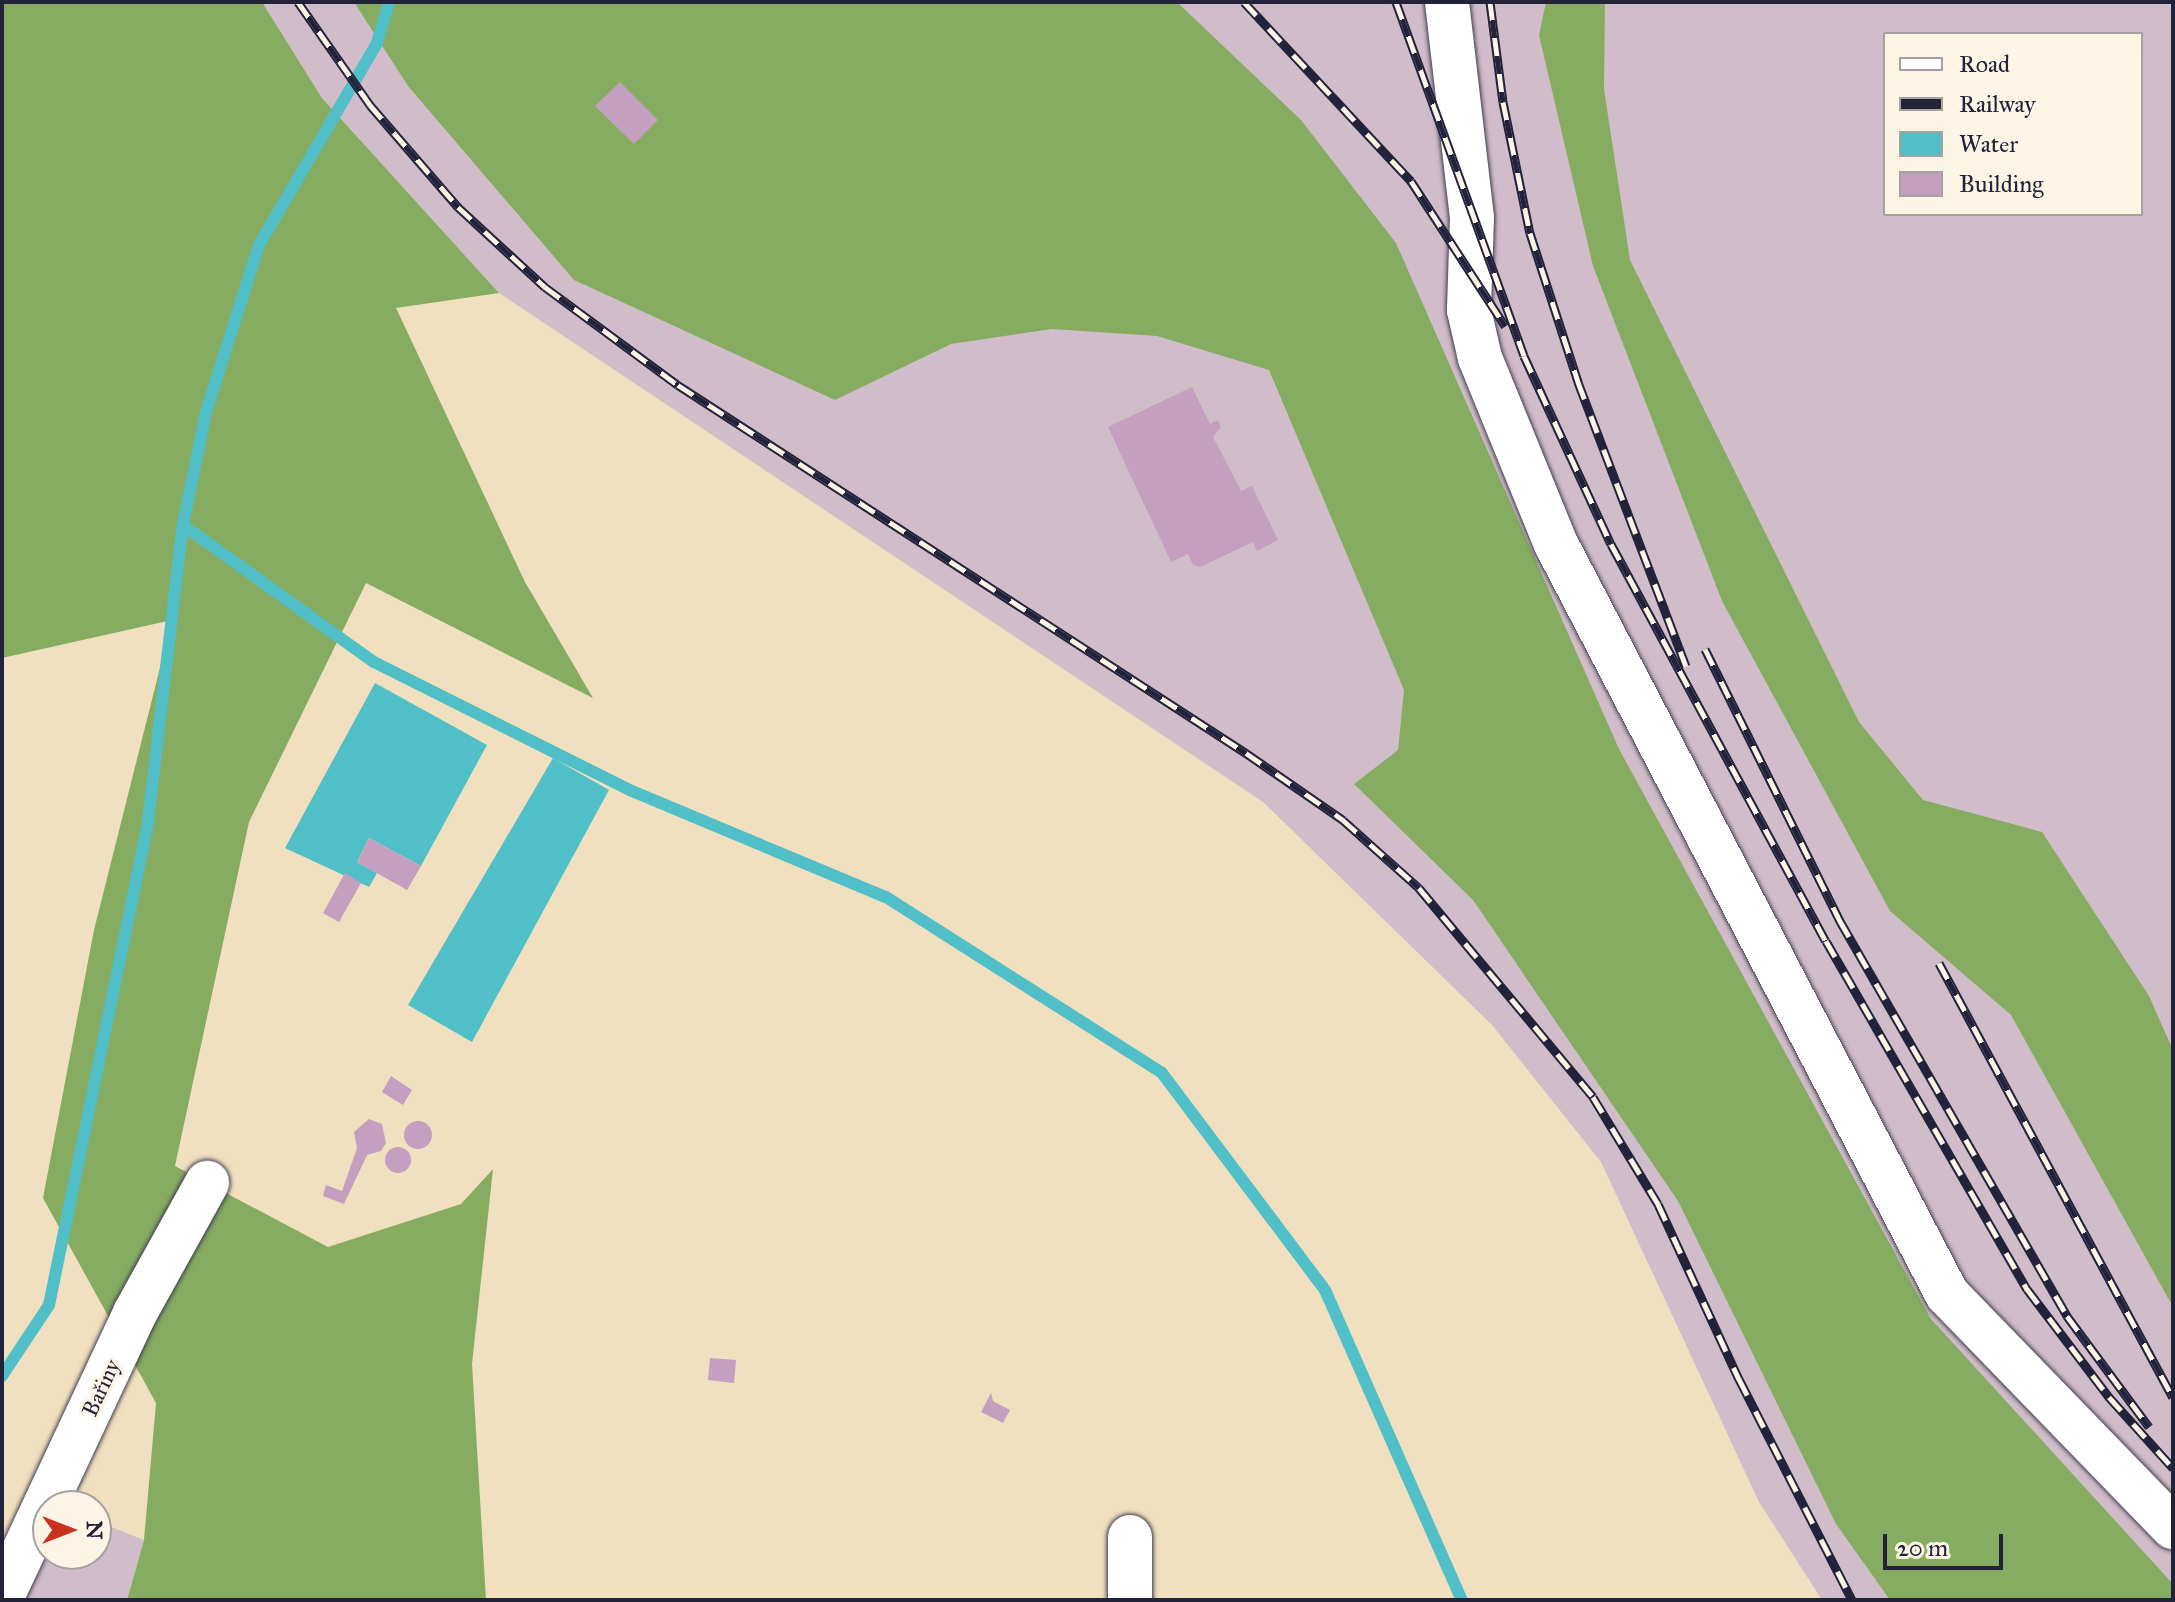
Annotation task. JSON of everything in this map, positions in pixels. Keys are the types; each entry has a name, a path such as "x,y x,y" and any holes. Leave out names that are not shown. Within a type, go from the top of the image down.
{"street":[{"path":"1447,2 1472,218 1469,310 1480,358 1556,544 1947,1294 2173,1527"},
{"name":"Bařiny","path":"2,1597 135,1313 207,1183"},
{"path":"1130,1537 1130,1600"}],"shaded area":[{"path":"262,2 2173,2 2173,1600 1822,1600 1759,1502 1601,1162 1492,1025 1263,802 499,293 322,98"},
{"path":"112,1527 144,1540 127,1600 22,1600 37,1570 112,1570"}],"green space":[{"path":"2,2 262,2 322,98 499,293 396,308 525,582 593,698 366,583 249,822 175,1166 328,1247 461,1204 493,1169 472,1364 486,1600 127,1600 144,1540 156,1403 43,1198 94,930 172,620 2,658"},
{"path":"354,2 1177,2 1301,120 1396,243 1619,749 1931,1319 2173,1584 2173,1600 1890,1600 1836,1524 1678,1201 1473,900 1354,784 1398,750 1404,690 1269,370 1157,336 1052,329 951,344 835,400 574,280 408,86"},
{"path":"1546,2 1605,2 1604,89 1630,260 1859,722 1923,800 2042,832 2149,996 2173,1050 2173,1307 2011,1015 1890,911 1722,601 1593,266 1539,35"}],"water":[{"path":"375,683 487,745 421,866 369,838 357,862 377,873 369,887 285,848"},
{"path":"553,758 609,790 472,1042 408,1005"}],"building":[{"path":"620,82 658,120 634,144 595,106"},
{"path":"1192,387 1210,424 1218,420 1221,427 1213,437 1241,491 1252,486 1278,540 1257,551 1253,542 1200,567 1193,565 1188,554 1171,562 1108,427"},
{"path":"369,838 421,866 407,890 357,862"},
{"path":"345,873 361,883 339,922 323,913"},
{"path":"391,1076 412,1090 403,1105 382,1092"},
{"path":"369,1119 382,1124 386,1143 381,1151 367,1155 344,1204 323,1196 326,1185 342,1191 357,1148 354,1132"},
{"path":"418,1121 428,1125 432,1135 428,1145 418,1149 408,1145 404,1135 408,1125"},
{"path":"398,1147 407,1151 411,1160 407,1169 398,1173 389,1169 385,1160 389,1151"},
{"path":"710,1358 736,1360 734,1383 708,1380"},
{"path":"991,1393 993,1401 1010,1410 1003,1423 981,1412"}],"waterway":[{"path":"2,1376 49,1305 148,821 183,525 206,412 259,245 377,43 389,2"},
{"path":"183,525 374,662 632,791 886,897 1162,1073 1325,1290 1462,1600"}],"railway":[{"path":"298,2 370,105 458,207 545,287 678,385 1246,753 1343,820 1419,888 1593,1097 1658,1204 1739,1379 1852,1600"},
{"path":"1244,2 1411,181 1505,326"},
{"path":"1396,2 1524,356 1611,544 1826,941 2027,1289 2109,1397 2173,1468"},
{"path":"1490,2 1503,102 1530,233 1578,382 1686,666"},
{"path":"1705,649 1840,921 2067,1316 2149,1427"},
{"path":"1939,963 2173,1397"}]}
